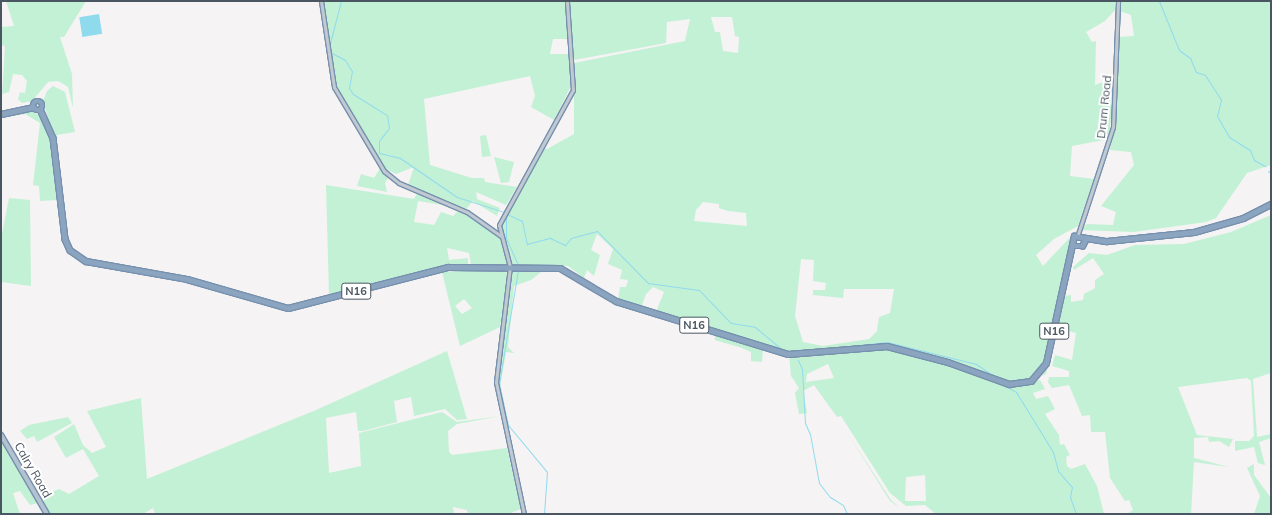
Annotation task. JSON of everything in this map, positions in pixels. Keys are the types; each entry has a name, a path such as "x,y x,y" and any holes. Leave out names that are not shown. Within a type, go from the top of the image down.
{"highway":[{"path":"1,114 33,107 39,102 40,109 33,107"},
{"name":"N16","path":"40,109 53,138 65,239 70,250 83,260 187,279 288,308 448,267 565,269 616,301 788,354 888,346 948,362 1001,381 1027,382 1044,368 1075,246 1072,239 1078,234"},
{"path":"1078,234 1085,240 1124,240 1198,231 1244,218 1271,204"},
{"path":"1075,246 1082,246 1085,240"}],"main road":[{"name":"Calry Road","path":"1,435 46,514"}],"street":[{"path":"322,1 334,87 384,171 399,183 467,212 501,236"},
{"path":"524,514 496,382 510,267 499,225 502,215 572,90 567,1"},
{"name":"Drum Road","path":"1078,234 1112,134 1117,82 1118,1"}],"green space":[{"path":"6,1 86,1 64,37 60,37 72,74 73,108 68,87 58,81 48,82 32,101 22,103 18,99 20,92 25,93 27,81 22,75 13,74 9,92 2,94 5,46 1,45 1,27 14,26"},
{"path":"323,1 565,1 568,39 553,39 550,54 569,54 571,86 554,120 531,107 535,96 530,76 424,99 430,165 472,178 484,178 485,182 517,187 506,205 476,192 477,199 500,208 497,216 473,201 466,209 408,185 414,167 396,174 384,168 336,90"},
{"path":"569,1 1116,1 1116,9 1105,21 1086,32 1092,42 1096,41 1095,85 1115,78 1109,139 1072,146 1070,176 1094,179 1078,226 1054,239 1036,255 1043,266 1076,231 1044,361 1034,376 1027,380 1000,380 1003,385 1015,387 1040,380 1045,389 1033,393 1036,399 1048,396 1055,409 1045,414 1059,435 1060,445 1064,444 1070,455 1066,457 1067,466 1071,469 1085,464 1097,486 1104,514 936,514 925,505 906,506 890,493 841,416 837,417 814,385 803,391 807,413 799,414 795,393 799,388 791,376 789,354 656,312 664,292 653,287 646,294 641,308 618,300 620,287 626,287 628,280 620,279 622,270 608,264 613,249 597,234 591,250 600,255 594,276 587,270 584,278 568,266 511,265 501,224 542,148 547,149 574,134 574,63 685,41 690,19 667,22 666,43 574,60","holes":["711,17 732,17 735,36 739,37 738,53 723,51 720,32 715,32","703,202 719,204 719,208 728,211 746,213 747,226 694,221 696,210","801,259 814,260 813,281 826,283 825,290 813,290 813,295 843,298 844,289 894,289 890,313 879,317 877,331 869,339 823,346 803,342 795,316","828,364 834,378 806,382 807,374","925,475 926,501 905,501 906,477"]},
{"path":"1119,1 1271,1 1271,165 1247,173 1216,218 1206,222 1134,232 1080,230 1087,224 1113,225 1116,212 1101,206 1134,165 1131,152 1110,150 1117,104 1119,37 1134,36 1131,15 1119,11"},
{"path":"53,86 65,92 75,132 57,135 56,144 43,101 47,91"},
{"path":"31,111 42,116 50,134 58,200 40,201 39,186 33,185 40,123 25,114 1,118"},
{"path":"486,135 491,156 482,157 480,136"},
{"path":"494,157 514,162 509,182 501,183"},
{"path":"380,168 388,178 385,183 387,192 357,186 361,174 374,178"},
{"path":"326,185 414,199 418,192 455,207 418,201 414,222 434,225 441,212 453,216 460,209 500,237 507,264 471,265 469,253 447,248 449,260 468,258 468,265 446,265 329,295"},
{"path":"9,198 30,200 31,286 1,282 1,239"},
{"path":"1271,215 1271,373 1253,379 1257,437 1271,434 1271,438 1259,442 1265,465 1258,463 1254,447 1235,451 1235,441 1249,441 1254,436 1251,381 1247,378 1178,387 1197,435 1233,439 1229,447 1219,441 1209,442 1208,437 1194,438 1194,458 1229,467 1194,462 1191,514 1127,514 1133,510 1129,500 1125,501 1110,478 1105,432 1091,432 1090,415 1082,416 1069,385 1052,388 1048,382 1049,377 1069,377 1069,371 1052,366 1055,355 1072,360 1076,333 1058,328 1046,374 1042,376 1064,296 1071,295 1071,302 1083,300 1084,294 1095,288 1095,280 1104,274 1093,258 1074,270 1073,267 1089,253 1107,255 1135,245 1184,244 1231,232"},
{"path":"501,269 507,273 500,327 460,346 442,272","holes":["464,299 472,308 462,314 455,306"]},
{"path":"512,269 545,269 531,280 514,286 508,347 514,353 506,352 499,393 497,379"},
{"path":"715,335 763,348 762,362 751,361 751,352 715,340"},
{"path":"447,351 467,419 457,420 445,409 414,416 411,397 394,401 397,422 363,431 358,431 356,412 326,418 329,473 361,466 359,433 442,412 457,422 500,416 457,424 448,431 449,452 452,455 507,448 521,509 508,514 468,514 467,510 453,507 454,514 155,514 153,508 143,514 50,514 40,497 59,489 69,494 99,476 83,449 66,458 54,437 74,424 83,445 92,453 106,447 87,411 141,398 147,479 316,410"},
{"path":"68,417 72,423 37,442 34,436 27,439 20,431 29,425"},
{"path":"846,431 891,500 899,507 890,501"},
{"path":"1,440 38,503 30,505 20,491 13,493 20,514 1,514"},
{"path":"1254,464 1254,475 1271,498 1271,514 1254,514 1260,496 1247,468"}],"water":[{"path":"99,14 102,34 82,37 79,17"}],"waterway":[{"path":"329,47 341,1"},
{"path":"1159,1 1179,50 1190,58 1196,72 1205,75 1221,100 1217,116 1229,137 1250,150 1254,160 1265,166"},
{"path":"330,52 345,60 352,71 349,88 353,94 387,115 389,128 379,141 379,153 400,158 457,197 504,212"},
{"path":"507,214 522,221 527,244 550,238 565,245 571,238 597,231 648,283 699,290 731,323 755,327 782,350"},
{"path":"506,216 506,238 518,265"},
{"path":"518,270 499,383 508,425 547,472 544,514"},
{"path":"842,347 887,342 976,364 994,376"},
{"path":"801,351 829,348"},
{"path":"798,360 802,369 805,423 810,434 819,483 830,497 843,505 847,514"},
{"path":"998,382 1016,392 1053,452 1058,471 1072,487 1070,497 1076,514"}]}
